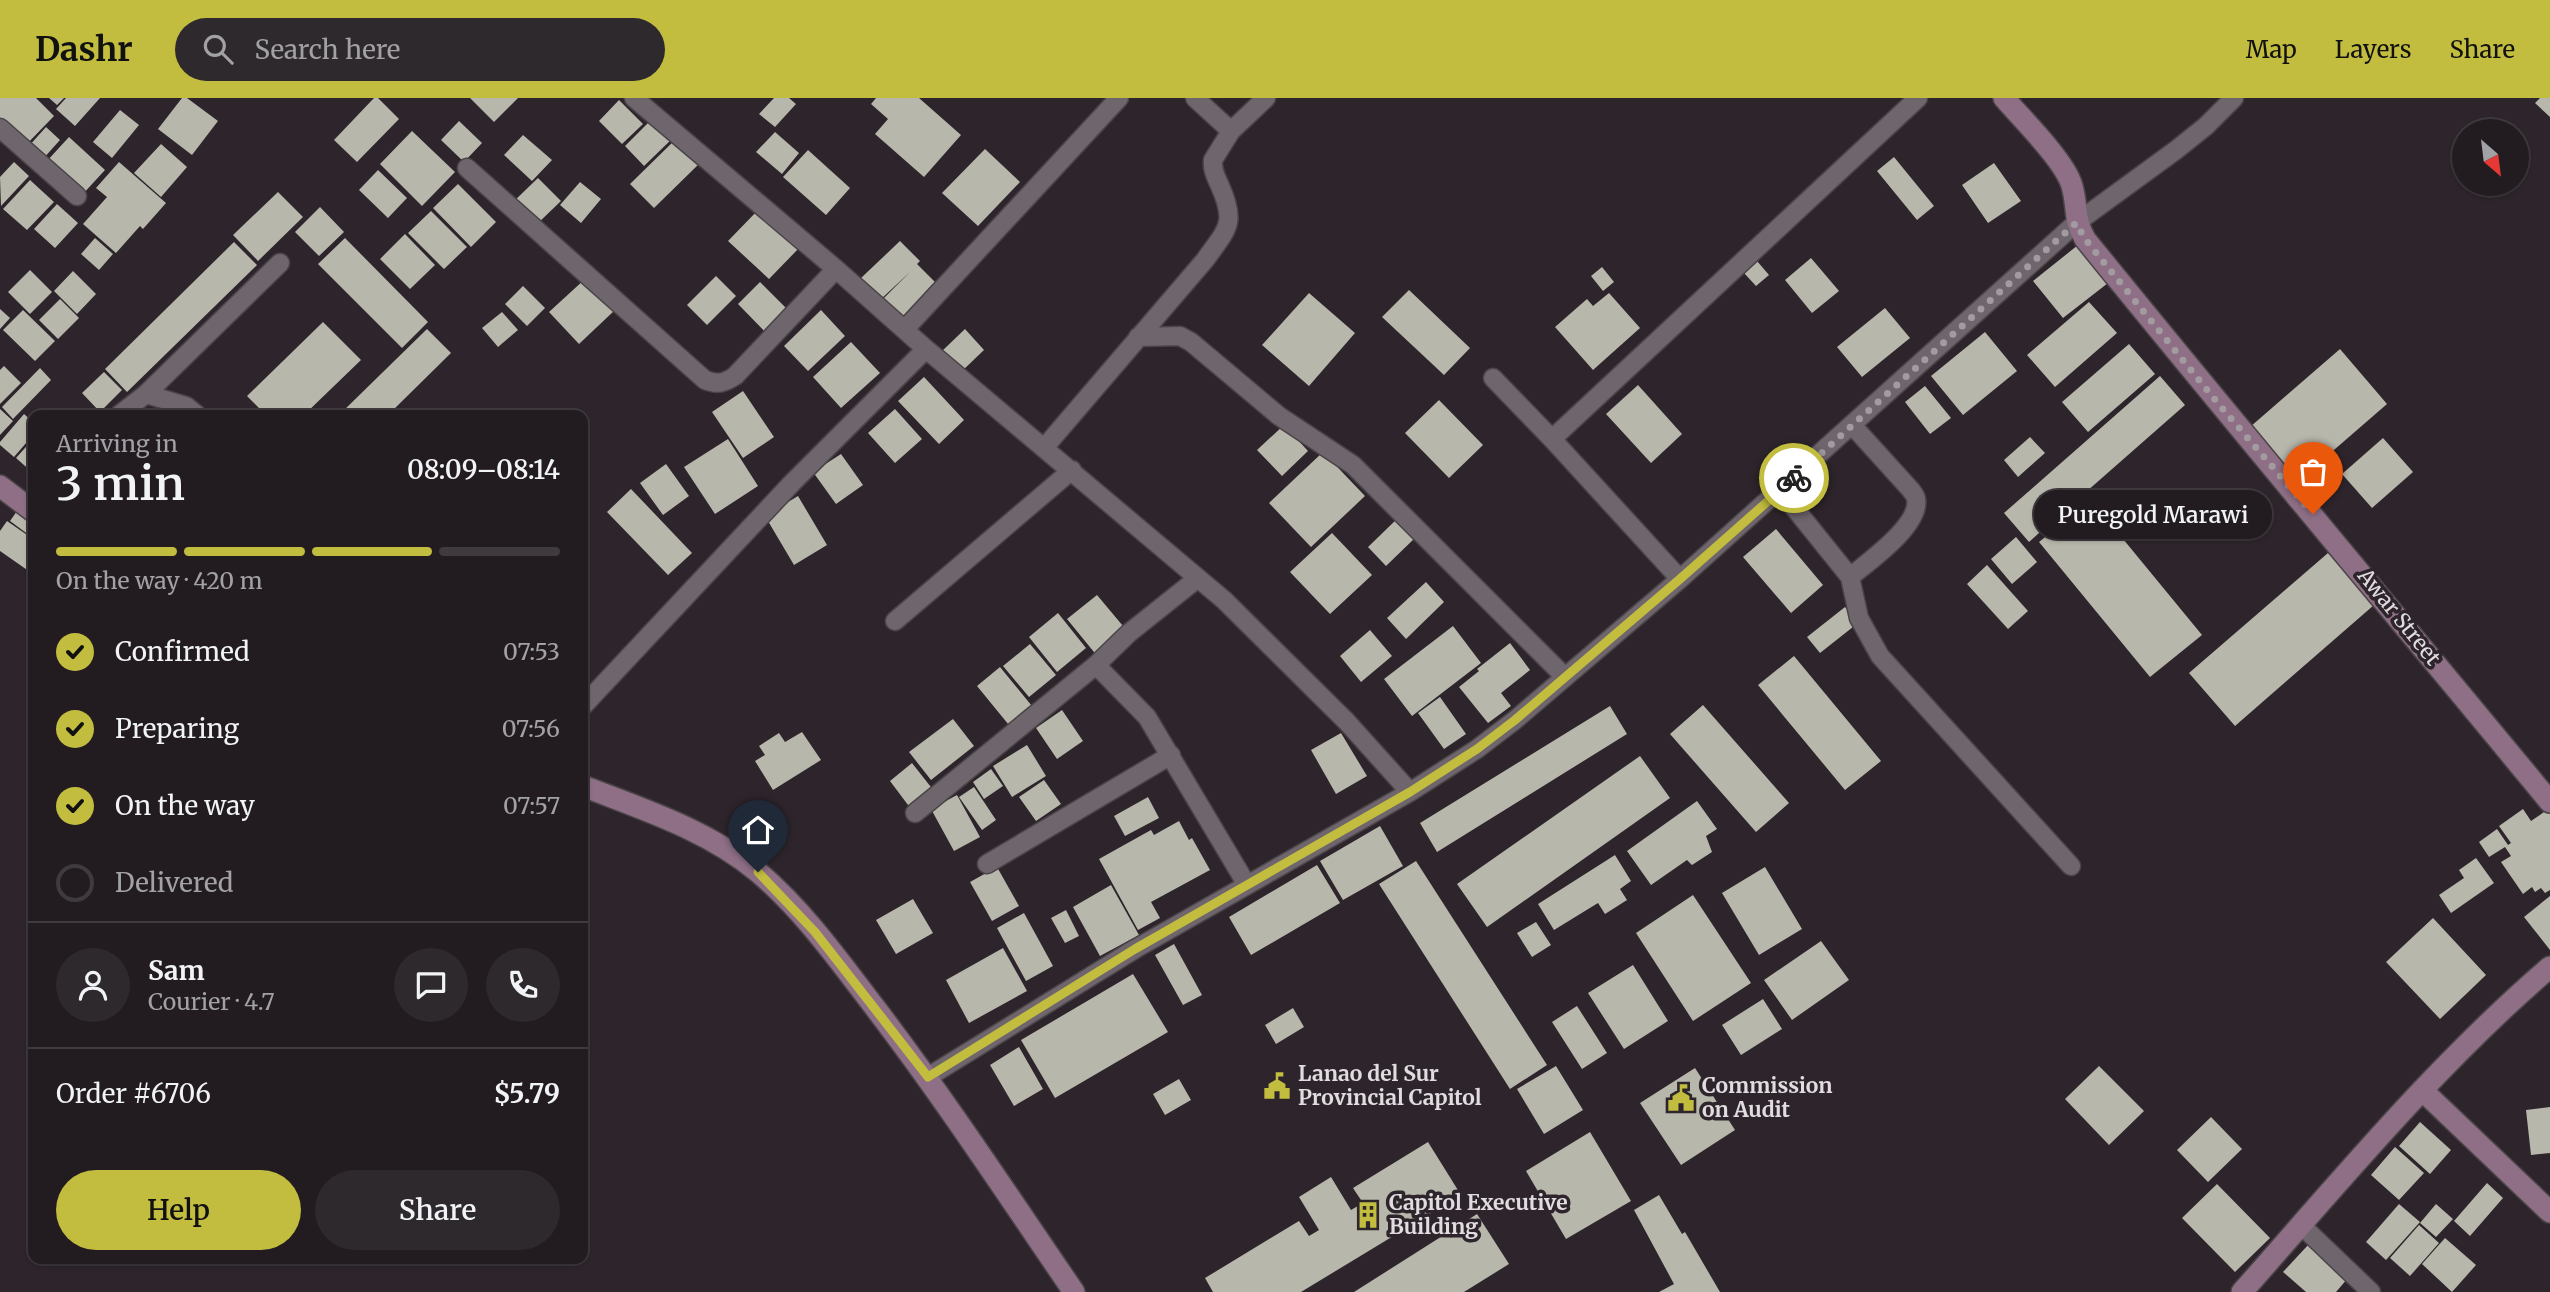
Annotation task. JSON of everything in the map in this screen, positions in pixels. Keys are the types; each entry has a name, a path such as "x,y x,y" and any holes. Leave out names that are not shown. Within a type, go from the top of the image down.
{"main road":[{"name":"Awar Street","path":"2004,98 2060,165 2071,184 2076,223 2085,239 2550,802"},
{"path":"0,486 28,503"},
{"path":"588,788 668,819 758,872 815,932 928,1077 1074,1292"},
{"path":"2242,1292 2422,1090 2484,1026 2550,967"},
{"path":"2422,1090 2550,1212"}],"street":[{"path":"634,98 1224,600 1347,722 1410,792"},
{"path":"905,329 1119,98"},
{"path":"1195,98 1231,131"},
{"path":"1044,448 1205,260 1223,234 1229,221 1230,208 1212,167 1213,160 1231,131 1266,98"},
{"path":"1552,439 1918,98"},
{"path":"928,1077 1135,949 1410,792 1477,749 1515,720 1680,579 2076,223 2176,150 2206,126 2234,98"},
{"path":"0,128 77,197"},
{"path":"467,168 705,380 715,384 734,376 836,269"},
{"path":"125,410 146,394 280,263"},
{"path":"1138,337 1180,337 1191,342 1279,416 1353,465 1565,677"},
{"path":"588,701 773,503 926,349"},
{"path":"1493,378 1680,579"},
{"path":"146,394 186,406 191,410"},
{"path":"1850,578 1908,526 1916,499 1911,490 1852,425"},
{"path":"895,621 1072,470"},
{"path":"1780,489 1850,578 1859,618 1880,656 2071,866"},
{"path":"915,813 1097,665 1129,633 1198,578"},
{"path":"1097,665 1147,717 1247,885"},
{"path":"987,864 1171,755"},
{"path":"2301,1225 2371,1292"}],"building":[{"path":"0,98 36,98 54,116 24,147 0,124"},
{"path":"49,98 64,98 57,105"},
{"path":"66,98 100,98 75,126 56,109"},
{"path":"182,98 187,98 218,121 192,155 158,129"},
{"path":"374,98 378,98 399,119 357,162 334,140"},
{"path":"470,98 518,98 494,122"},
{"path":"774,98 789,98 796,104 775,127 759,114"},
{"path":"876,98 919,98 961,135 924,177 875,134 888,119 871,104"},
{"path":"2540,98 2550,98 2550,117 2535,103"},
{"path":"619,100 643,124 622,144 599,121"},
{"path":"120,110 139,125 112,158 93,142"},
{"path":"654,117 674,137 644,166 625,146"},
{"path":"459,121 482,143 464,162 441,140"},
{"path":"46,127 60,140 42,160 28,147"},
{"path":"412,131 455,172 422,206 380,164"},
{"path":"775,132 799,153 782,174 756,152"},
{"path":"523,135 552,160 532,181 504,155"},
{"path":"69,137 105,170 82,195 46,162"},
{"path":"678,137 702,161 654,208 630,184"},
{"path":"161,144 187,167 161,197 134,173"},
{"path":"985,149 1020,182 978,226 942,193"},
{"path":"808,150 850,188 826,215 783,177"},
{"path":"1894,157 1934,206 1917,220 1877,171"},
{"path":"14,162 29,176 1,206 0,177"},
{"path":"119,162 166,203 143,229 140,226 116,253 83,224 107,197 96,188"},
{"path":"1994,163 2021,201 1988,223 1962,185"},
{"path":"378,170 407,198 388,218 359,190"},
{"path":"538,178 561,201 535,226 512,203"},
{"path":"30,180 54,202 27,230 3,209"},
{"path":"580,182 601,199 581,223 560,205"},
{"path":"458,184 496,222 471,247 433,208"},
{"path":"278,192 303,217 258,261 233,235"},
{"path":"57,204 78,223 55,248 34,229"},
{"path":"320,207 344,232 319,256 295,232"},
{"path":"760,208 800,247 769,279 728,241"},
{"path":"431,211 467,247 444,269 408,233"},
{"path":"405,234 435,265 410,289 380,259"},
{"path":"95,238 113,254 99,270 81,254"},
{"path":"345,238 428,322 402,348 318,264"},
{"path":"900,241 920,261 917,264 938,285 903,319 883,299 910,272 880,300 860,279"},
{"path":"234,242 257,265 127,392 105,369"},
{"path":"2078,245 2108,283 2063,318 2033,281"},
{"path":"1811,258 1839,291 1812,313 1785,280"},
{"path":"1757,261 1769,275 1756,286 1744,273"},
{"path":"1602,267 1614,282 1603,291 1591,276"},
{"path":"30,270 52,292 30,314 8,292"},
{"path":"73,271 96,294 77,314 54,291"},
{"path":"716,276 736,296 707,325 687,305"},
{"path":"585,279 615,310 579,344 549,312"},
{"path":"760,282 790,312 768,335 738,304"},
{"path":"523,286 545,308 527,326 505,304"},
{"path":"1409,290 1470,348 1444,375 1382,317"},
{"path":"1309,293 1355,333 1309,386 1262,345"},
{"path":"1609,293 1640,328 1593,370 1555,327 1587,299 1593,306"},
{"path":"60,299 79,318 58,339 39,320"},
{"path":"2089,302 2117,333 2055,387 2027,355"},
{"path":"1885,308 1910,338 1862,377 1837,347"},
{"path":"0,309 10,318 0,329"},
{"path":"23,310 55,341 35,361 3,330"},
{"path":"821,310 845,336 808,371 784,346"},
{"path":"502,312 518,330 498,347 482,328"},
{"path":"323,322 361,360 309,410 261,410 247,396"},
{"path":"427,329 451,353 393,410 344,410"},
{"path":"965,329 984,350 961,372 941,352"},
{"path":"1985,332 2017,371 1963,415 1931,376"},
{"path":"851,342 880,373 841,408 813,377"},
{"path":"2129,344 2155,374 2088,432 2062,402"},
{"path":"2340,349 2387,404 2297,482 2250,427"},
{"path":"4,366 21,383 0,404 0,370"},
{"path":"40,368 51,380 13,419 2,407"},
{"path":"104,372 122,390 102,410 98,410 82,393"},
{"path":"2160,376 2185,405 2029,542 2004,513"},
{"path":"924,377 964,420 939,444 898,401"},
{"path":"1638,385 1682,434 1651,463 1606,414"},
{"path":"1925,386 1951,418 1930,434 1905,402"},
{"path":"743,391 774,437 743,458 712,412"},
{"path":"1439,400 1483,445 1449,478 1405,433"},
{"path":"167,404 173,410 160,410"},
{"path":"0,409 13,421 0,435"},
{"path":"895,409 922,439 895,463 868,433"},
{"path":"24,414 28,418 28,441 14,457 0,442"},
{"path":"1284,425 1308,451 1282,476 1257,450"},
{"path":"2030,437 2045,453 2018,477 2004,460"},
{"path":"2383,438 2413,472 2372,508 2342,474"},
{"path":"728,439 758,486 715,514 684,467"},
{"path":"28,445 28,469 16,458"},
{"path":"1323,452 1365,496 1311,547 1269,503"},
{"path":"841,454 863,485 836,504 813,472"},
{"path":"666,464 689,496 663,515 640,483"},
{"path":"631,489 692,553 668,575 607,512"},
{"path":"798,496 827,545 794,565 765,516"},
{"path":"2091,500 2202,635 2150,677 2039,542"},
{"path":"22,504 28,508 28,534 10,521"},
{"path":"1398,518 1416,537 1386,566 1368,547"},
{"path":"7,521 28,536 28,571 0,551 0,531"},
{"path":"1776,529 1823,585 1791,613 1743,557"},
{"path":"1332,533 1372,575 1330,614 1290,572"},
{"path":"2016,537 2037,562 2012,584 1991,559"},
{"path":"2328,553 2374,605 2235,726 2189,673"},
{"path":"1987,565 2028,611 2008,629 1967,584"},
{"path":"1426,582 1444,602 1406,639 1387,618"},
{"path":"1097,595 1128,632 1098,657 1067,619"},
{"path":"1845,607 1858,623 1820,653 1807,637"},
{"path":"1058,613 1086,648 1057,672 1029,637"},
{"path":"1453,626 1481,663 1412,716 1384,679"},
{"path":"1370,630 1392,656 1361,682 1340,656"},
{"path":"1510,643 1530,670 1501,693 1511,706 1488,723 1459,687"},
{"path":"1030,644 1056,675 1029,697 1003,666"},
{"path":"1794,656 1881,761 1845,790 1758,685"},
{"path":"1000,667 1036,711 1013,730 977,686"},
{"path":"1440,697 1466,734 1444,749 1418,713"},
{"path":"1703,705 1789,803 1756,832 1670,734"},
{"path":"1610,706 1627,734 1437,852 1420,823"},
{"path":"1062,710 1083,741 1057,759 1036,728"},
{"path":"953,719 974,746 931,780 909,752"},
{"path":"802,732 821,760 773,790 755,761 765,755 759,746 779,733 785,742"},
{"path":"1341,733 1367,776 1336,794 1311,750"},
{"path":"1027,745 1046,776 1012,797 993,766"},
{"path":"1640,756 1670,798 1487,927 1457,884"},
{"path":"912,763 934,791 911,809 890,781"},
{"path":"991,769 1003,786 984,799 973,782"},
{"path":"1044,780 1061,804 1036,821 1019,797"},
{"path":"974,787 996,820 982,830 959,797"},
{"path":"957,795 980,837 954,851 931,809"},
{"path":"1148,797 1159,818 1125,836 1114,816"},
{"path":"1697,801 1717,829 1706,836 1712,852 1692,865 1687,860 1651,885 1627,851"},
{"path":"2523,809 2531,821 2547,810 2550,813 2550,890 2545,893 2541,888 2535,892 2532,887 2523,894 2501,862 2511,856 2505,847 2489,857 2479,842 2497,829 2508,845 2511,843 2499,826"},
{"path":"1179,821 1210,870 1151,902 1160,918 1138,930 1099,859 1151,830 1154,835"},
{"path":"1380,826 1403,866 1343,900 1320,861"},
{"path":"1615,855 1631,881 1620,889 1627,900 1605,914 1598,903 1554,930 1538,904"},
{"path":"2476,858 2494,883 2451,913 2439,895 2464,878 2459,870"},
{"path":"1416,861 1547,1065 1510,1089 1379,884"},
{"path":"1317,865 1340,903 1251,955 1229,917"},
{"path":"997,867 1019,906 992,921 970,882"},
{"path":"1765,867 1802,929 1759,955 1722,893"},
{"path":"1111,885 1139,935 1100,956 1073,907"},
{"path":"1693,895 1751,983 1693,1021 1636,933"},
{"path":"2550,896 2550,950 2524,917"},
{"path":"913,899 933,933 896,954 876,920"},
{"path":"1066,910 1079,936 1065,943 1051,918"},
{"path":"1024,913 1053,966 1026,981 997,928"},
{"path":"2433,918 2486,975 2440,1019 2386,962"},
{"path":"1536,922 1551,945 1532,957 1517,933"},
{"path":"1821,941 1849,980 1792,1020 1764,980"},
{"path":"1174,944 1202,995 1183,1005 1155,955"},
{"path":"1003,948 1027,991 969,1023 946,980"},
{"path":"1633,965 1668,1021 1624,1049 1588,993"},
{"path":"1133,974 1168,1032 1055,1098 1021,1040"},
{"path":"1763,999 1782,1029 1741,1055 1722,1025"},
{"path":"1577,1006 1607,1053 1582,1069 1552,1022"},
{"path":"1293,1008 1304,1027 1276,1044 1265,1025"},
{"path":"1019,1047 1043,1089 1014,1106 990,1065"},
{"path":"1556,1066 1583,1110 1544,1134 1517,1089"},
{"path":"2099,1066 2144,1111 2109,1145 2065,1099"},
{"path":"1695,1068 1735,1130 1681,1165 1640,1103"},
{"path":"1179,1079 1191,1100 1165,1115 1153,1094"},
{"path":"2550,1107 2550,1153 2531,1155 2526,1110"},
{"path":"2211,1117 2242,1149 2208,1182 2177,1150"},
{"path":"2420,1122 2451,1150 2430,1174 2399,1146"},
{"path":"1590,1132 1631,1201 1566,1239 1526,1171"},
{"name":"Capitol Executive Building","path":"1428,1142 1461,1195 1301,1292 1213,1292 1205,1278 1299,1221 1309,1236 1319,1230 1299,1197 1331,1177 1351,1210 1363,1203 1353,1188"},
{"path":"2395,1147 2424,1173 2399,1200 2371,1175"},
{"path":"2487,1183 2503,1198 2470,1236 2454,1221"},
{"path":"2217,1184 2270,1238 2235,1272 2182,1218"},
{"path":"1659,1195 1682,1234 1685,1232 1720,1292 1659,1292 1674,1284 1634,1210"},
{"path":"2399,1204 2420,1222 2386,1260 2366,1242"},
{"path":"2436,1204 2453,1219 2436,1237 2420,1223"},
{"path":"1477,1214 1509,1264 1464,1292 1354,1292"},
{"path":"2419,1225 2439,1243 2410,1276 2390,1258"},
{"path":"2445,1238 2476,1265 2452,1292 2422,1264"},
{"path":"2309,1244 2348,1278 2336,1292 2306,1292 2283,1272"}],"way so far":[{"path":"1794,478 2076,223 2085,239 2216,401 2313,514"}],"place":[{"name":"Puregold Marawi","path":"2313,514"},
{"name":"Lanao del Sur Provincial Capitol","path":"1277,1086"},
{"name":"Commission on Audit","path":"1681,1098"},
{"name":"Capitol Executive Building","path":"1368,1215"}],"route":[{"path":"758,872 815,932 850,974 928,1077 1135,949 1410,792 1477,749 1515,720 1680,579 1794,478"}]}
